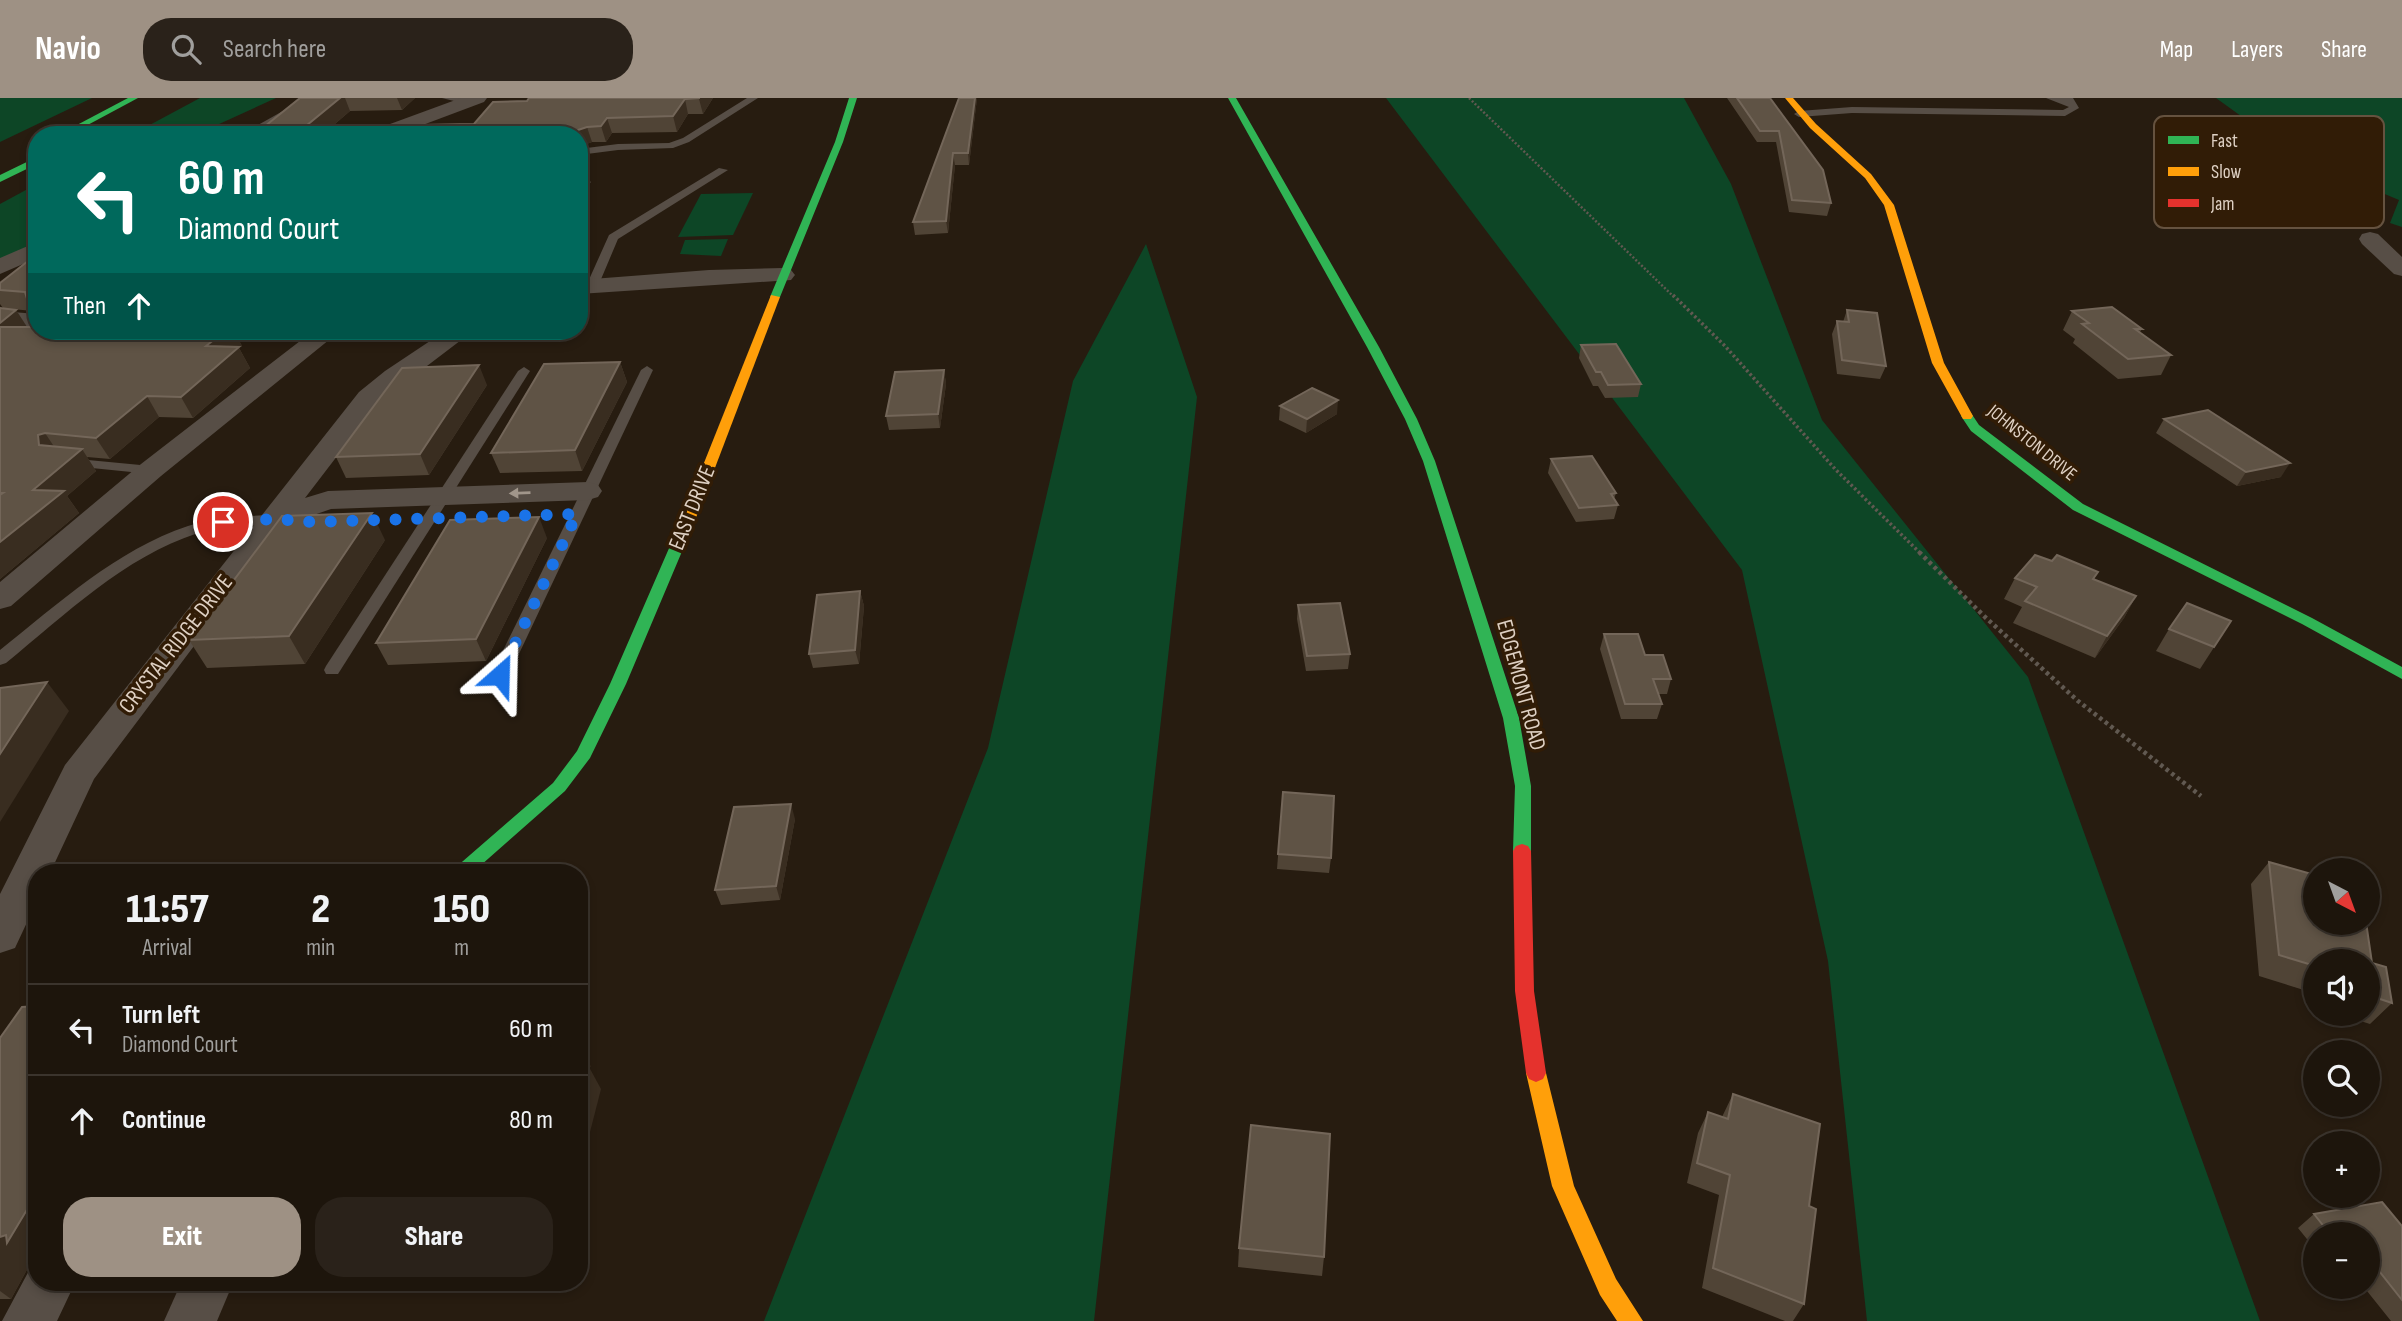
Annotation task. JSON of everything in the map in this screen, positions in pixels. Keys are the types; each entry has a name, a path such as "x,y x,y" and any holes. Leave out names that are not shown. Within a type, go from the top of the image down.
{"main road":[{"path":"80,126 134,98"},
{"name":"EAST DRIVE","path":"471,864 559,787 584,754 618,684 700,492 781,279 839,142 853,98"},
{"name":"EDGEMONT ROAD","path":"1233,98 1373,347 1411,419 1429,461 1511,718 1523,786 1522,906 1529,1041 1563,1186 1608,1287 1631,1321"},
{"name":"JOHNSTON DRIVE","path":"1789,98 1799,114 1881,188 1889,205 1938,363 1957,401 1975,428 2078,507 2307,621 2402,674"},
{"path":"103,126 155,99"},
{"path":"0,166 28,152"},
{"path":"0,179 28,165"}],"street":[{"path":"402,126 474,100"},
{"path":"2370,239 2402,269"},
{"path":"0,267 28,253"},
{"path":"588,286 686,281 705,284 781,279"},
{"path":"0,318 28,320"},
{"path":"0,599 151,470 317,340"},
{"name":"CRYSTAL RIDGE DRIVE","path":"35,864 78,774 127,707 368,398 394,376 448,340"},
{"path":"274,519 312,522 437,507 582,503"},
{"name":"CRYSTAL RIDGE DRIVE","path":"0,936 28,878"},
{"path":"28,1321 45,1291"},
{"path":"190,1321 204,1291"}],"lane":[{"path":"262,126 313,98"},
{"path":"447,98 474,100"},
{"path":"588,151 670,146 686,140 753,98"},
{"path":"1799,114 1852,110 2065,113 2074,108 2070,101 2050,98"},
{"path":"588,282 613,237 723,170"},
{"path":"500,675 648,370"},
{"path":"332,670 524,371"},
{"path":"59,461 151,470"},
{"path":"0,659 124,562 165,541 223,522 274,519"}],"path":[{"path":"1469,98 1725,346 1836,470 1985,617 2078,701 2201,796"}],"green space":[{"path":"0,98 92,98 33,126 28,126 28,129 0,142"},
{"path":"200,98 276,98 215,126 148,126"},
{"path":"1386,98 1684,98 1731,184 1822,420 2028,677 2260,1321 1867,1321 1828,961 1742,570"},
{"path":"2216,98 2402,98 2402,227 2390,223 2399,200 2384,194 2384,116 2241,116"},
{"path":"28,189 28,245 0,265 0,204"},
{"path":"753,193 733,235 678,237 701,194"},
{"path":"728,239 721,256 680,254 685,240"},
{"path":"1146,244 1197,397 1094,1321 764,1321 988,748 1073,381"}],"building":[{"path":"300,98 340,98 306,126 265,126"},
{"path":"529,98 700,98 685,99 673,116 607,118 601,126 418,126 474,124 493,102 527,101"},
{"path":"959,98 975,98 968,153 953,153 946,221 913,222"},
{"path":"1737,98 1770,98 1823,170 1831,203 1792,200 1779,131 1760,131"},
{"path":"28,261 28,302 25,292 0,290 0,283"},
{"path":"2112,307 2142,329 2135,329 2171,355 2128,359 2082,324 2089,323 2072,311"},
{"path":"0,308 16,310 0,323"},
{"path":"1847,310 1877,313 1886,366 1842,360 1837,321 1849,322"},
{"path":"0,327 28,327 28,340 214,340 206,346 239,347 181,397 147,396 96,438 45,433 38,435 39,445 82,449 33,490 64,491 0,542 0,495 3,493 0,493"},
{"path":"1616,344 1641,384 1608,385 1601,372 1596,372 1581,345"},
{"path":"620,362 575,450 491,453 544,364"},
{"path":"479,365 420,454 336,457 402,368"},
{"path":"944,370 938,414 886,416 895,372"},
{"path":"1312,388 1338,400 1307,419 1280,406"},
{"path":"2208,410 2290,463 2246,472 2164,419"},
{"path":"1592,456 1616,493 1611,494 1618,505 1579,508 1551,459"},
{"path":"372,513 289,636 189,640 282,516"},
{"path":"539,517 476,639 376,643 450,520"},
{"path":"2035,555 2052,561 2057,555 2098,572 2093,579 2136,596 2107,636 2025,601 2037,587 2015,578"},
{"path":"860,591 855,650 809,654 817,595"},
{"path":"1340,603 1350,654 1307,656 1298,605"},
{"path":"2187,603 2231,621 2214,647 2169,629"},
{"path":"1604,634 1638,634 1645,655 1663,655 1671,679 1653,679 1662,704 1625,704"},
{"path":"47,682 0,754 0,688"},
{"path":"1283,792 1334,796 1331,858 1278,854"},
{"path":"791,804 776,886 715,890 734,807"},
{"path":"2269,862 2303,872 2303,935 2368,935 2370,949 2303,949 2303,962 2279,955"},
{"path":"2380,965 2386,967 2392,1003 2380,999"},
{"path":"22,1007 28,1007 28,1208 7,1243 6,1235 0,1237 0,1038"},
{"path":"1733,1094 1820,1124 1809,1206 1816,1209 1804,1304 1713,1268 1730,1175 1697,1163 1708,1112 1728,1119"},
{"path":"1251,1125 1330,1134 1324,1257 1239,1248"},
{"path":"2380,1202 2402,1226 2402,1300 2380,1272 2380,1222 2320,1222 2314,1214 2348,1208 2380,1208"}],"traffic: fast":[{"path":"80,126 134,98"},
{"path":"775,297 839,142 853,98"},
{"path":"1232,98 1373,347 1411,419 1429,461 1511,718 1523,786 1522,851"},
{"path":"0,179 28,165"},
{"path":"1967,416 1975,428 2078,507 2307,621 2402,674"},
{"path":"471,864 559,787 584,754 618,684 687,523"}],"traffic: slow":[{"path":"1789,98 1813,126 1868,176 1889,205 1938,363 1967,416"},
{"path":"687,523 775,297"},
{"path":"1536,1073 1563,1186 1608,1287 1631,1321"}],"traffic: jam":[{"path":"1522,851 1525,991 1536,1073"}],"route":[{"path":"223,522 577,514 500,675"}]}
